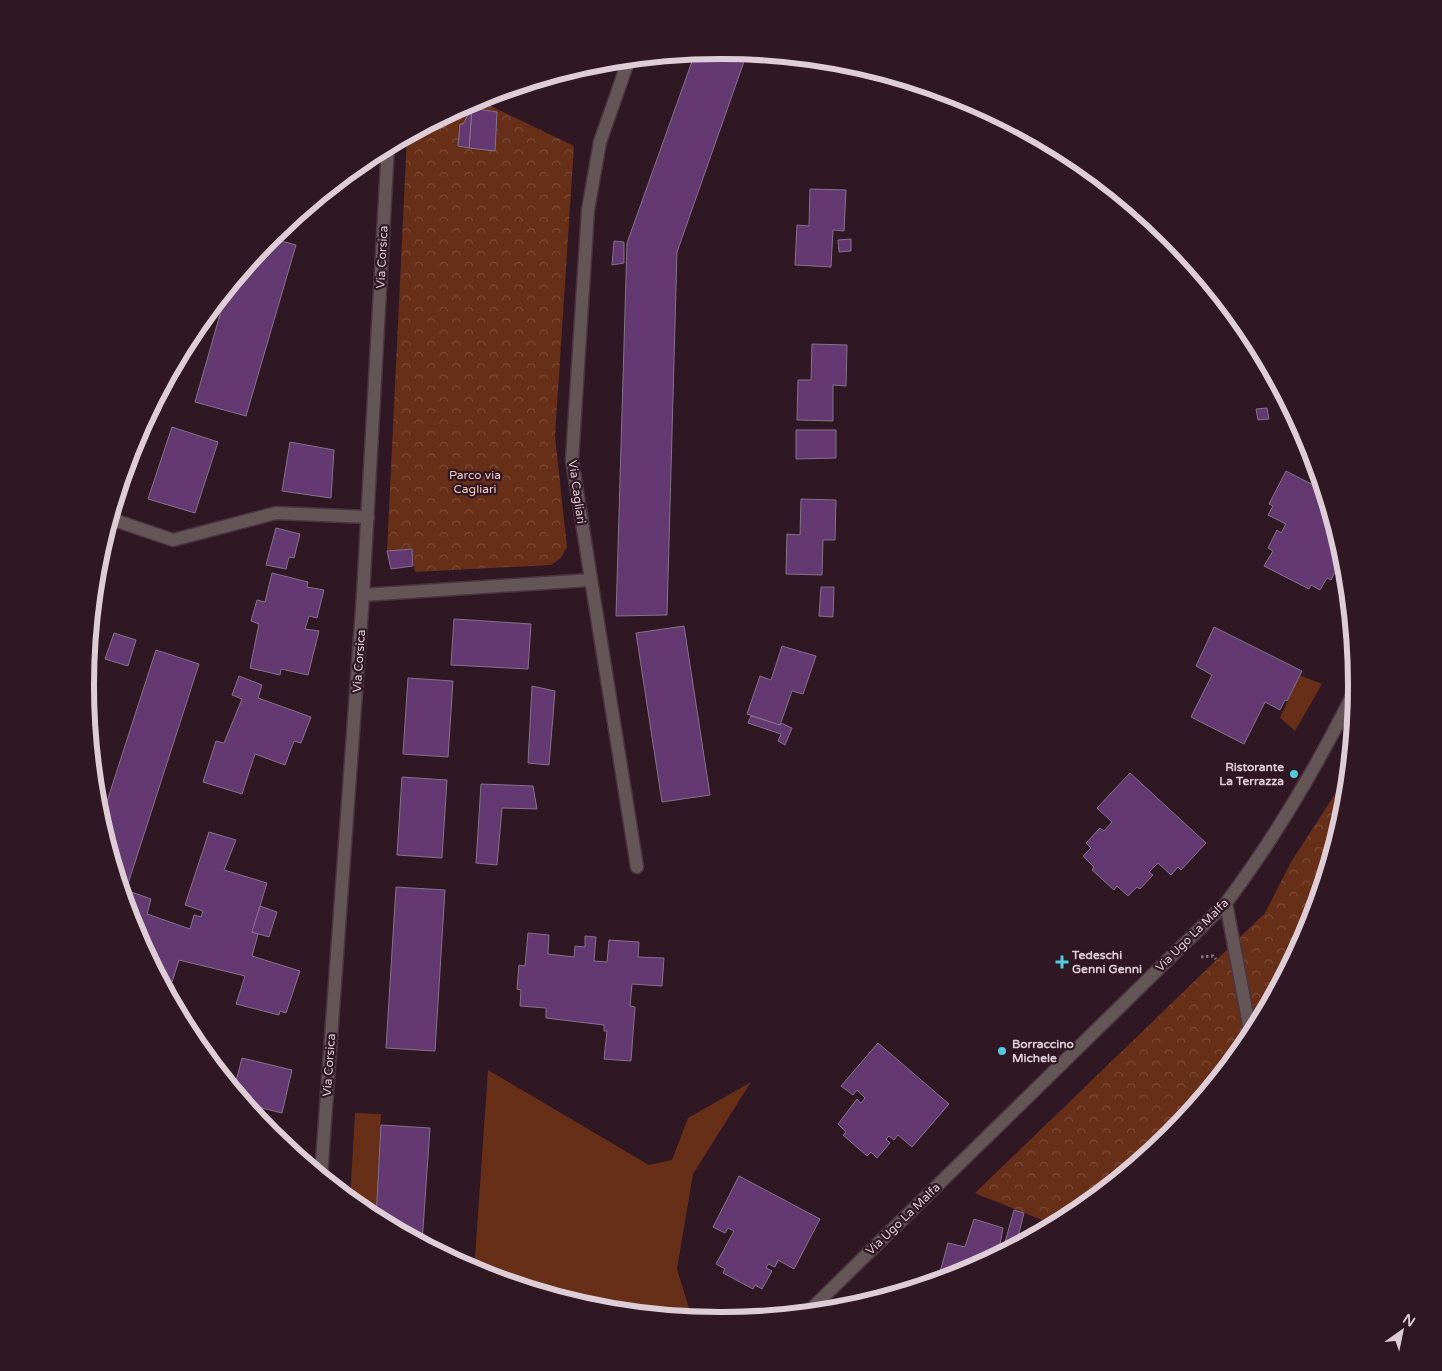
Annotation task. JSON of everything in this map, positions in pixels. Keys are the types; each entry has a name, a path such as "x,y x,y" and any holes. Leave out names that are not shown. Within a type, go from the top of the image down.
{"street":[{"name":"Via Cagliari","path":"626,66 600,142 588,210 572,460 637,867"},
{"name":"Via Corsica","path":"322,1168 363,595 387,155"},
{"path":"117,520 173,540 276,514 368,517"},
{"path":"363,595 590,580"},
{"name":"Via Ugo La Malfa","path":"814,1305 1226,903 1256,863 1308,780 1347,705"},
{"path":"1226,903 1249,1023"}],"path":[{"path":"1195,959 1214,956 1221,963"}],"green space":[{"name":"Parco via Cagliari","path":"486,104 574,146 555,436 567,547 560,559 551,565 415,572 412,549 387,551 407,144 444,123"},
{"path":"1299,675 1322,684 1295,731 1280,718"},
{"path":"1339,785 1336,808 1314,887 1283,963 1264,999 1242,1034 1192,1099 1164,1129 1103,1183 1045,1221 975,1193 1265,913 1291,862"},
{"path":"488,1070 649,1165 672,1160 688,1118 751,1082 693,1174 677,1269 690,1311 639,1307 559,1291 475,1262"},
{"path":"355,1113 381,1114 376,1209 350,1191"}],"building":[{"path":"693,60 745,60 677,252 667,615 616,616 627,243"},
{"path":"475,109 497,112 495,151 469,148 472,110"},
{"path":"472,110 469,148 458,146 460,124 463,124"},
{"path":"810,189 846,190 844,231 833,230 831,267 795,265 797,225 809,226"},
{"path":"851,239 851,251 839,252 838,240"},
{"path":"280,241 296,245 246,416 195,402 222,306 250,272"},
{"path":"614,241 624,242 624,263 612,265"},
{"path":"812,344 847,345 846,386 833,385 833,421 797,420 798,380 811,380"},
{"path":"1267,408 1269,419 1258,420 1256,409"},
{"path":"172,427 218,442 195,513 148,499"},
{"path":"796,430 836,430 836,458 796,459"},
{"path":"290,442 334,450 331,498 282,491"},
{"path":"1286,471 1315,486 1337,568 1331,580 1327,578 1320,590 1311,585 1309,589 1264,566 1273,551 1268,548 1277,530 1281,533 1286,524 1268,515 1273,506 1269,504"},
{"path":"801,499 836,500 835,540 823,540 822,575 786,574 787,534 800,535"},
{"path":"276,528 300,534 294,558 289,557 286,569 266,565"},
{"path":"412,549 413,566 391,569 387,551"},
{"path":"272,573 308,582 307,587 324,590 317,618 309,616 305,629 319,631 308,675 281,669 280,675 250,668 259,624 251,621 257,600 265,602"},
{"path":"821,587 834,587 833,617 819,616"},
{"path":"454,619 531,624 528,669 451,665"},
{"path":"684,626 710,795 662,802 636,633"},
{"path":"1214,627 1302,671 1287,701 1285,700 1280,710 1265,702 1244,744 1191,717 1212,675 1196,666"},
{"path":"114,633 136,640 128,666 105,659"},
{"path":"782,646 816,656 803,694 792,691 780,725 747,714 760,676 771,680"},
{"path":"156,650 199,664 127,885 106,806"},
{"path":"239,676 262,685 258,698 311,717 301,743 294,741 285,765 255,754 242,794 203,782 216,741 224,743 242,699 232,695"},
{"path":"408,678 453,681 448,757 403,754"},
{"path":"532,686 555,691 549,765 528,763"},
{"path":"751,716 780,725 781,723 792,728 785,745 778,741 781,734 748,723"},
{"path":"1130,773 1206,843 1181,870 1178,867 1171,875 1158,863 1149,872 1153,875 1140,889 1137,887 1128,896 1117,886 1114,890 1092,870 1094,867 1083,856 1091,848 1086,843 1100,828 1104,831 1112,822 1097,808"},
{"path":"402,777 447,780 442,858 397,855"},
{"path":"481,784 533,786 537,809 502,808 497,865 476,863"},
{"path":"209,832 236,840 224,870 267,883 252,932 258,934 252,956 300,971 286,1013 280,1011 279,1015 236,1004 245,976 179,960 172,982 168,981 159,963 130,891 151,899 147,914 190,929 194,915 201,917 203,911 185,905"},
{"path":"396,887 445,890 435,1051 386,1048"},
{"path":"260,906 277,912 269,937 252,932"},
{"path":"528,933 549,935 548,954 574,957 575,946 585,947 585,936 596,937 594,961 607,962 609,940 639,942 638,957 664,958 662,986 632,984 630,1006 635,1007 631,1061 604,1059 607,1031 604,1031 604,1025 546,1018 546,1008 520,1006 521,990 517,989 519,965 525,966"},
{"path":"878,1043 949,1104 912,1147 898,1135 894,1140 889,1136 886,1139 890,1143 877,1158 871,1152 867,1156 843,1135 846,1132 838,1124 857,1099 861,1103 865,1098 857,1090 853,1095 841,1086"},
{"path":"242,1058 292,1070 282,1113 257,1107 236,1082"},
{"path":"381,1125 430,1128 422,1236 376,1209"},
{"path":"739,1176 820,1219 794,1269 778,1260 775,1267 768,1264 766,1268 772,1271 762,1289 755,1285 753,1289 723,1273 725,1269 716,1264 734,1231 728,1228 725,1233 713,1227"},
{"path":"1014,1210 1024,1213 1018,1237 1004,1244"},
{"path":"974,1219 1003,1228 999,1247 961,1265 940,1272 948,1243 965,1247"}],"place":[{"name":"Ristorante La Terrazza","path":"1294,774"},
{"name":"Tedeschi Genni Genni","path":"1062,962"},
{"name":"Borraccino Michele","path":"1002,1051"}]}
